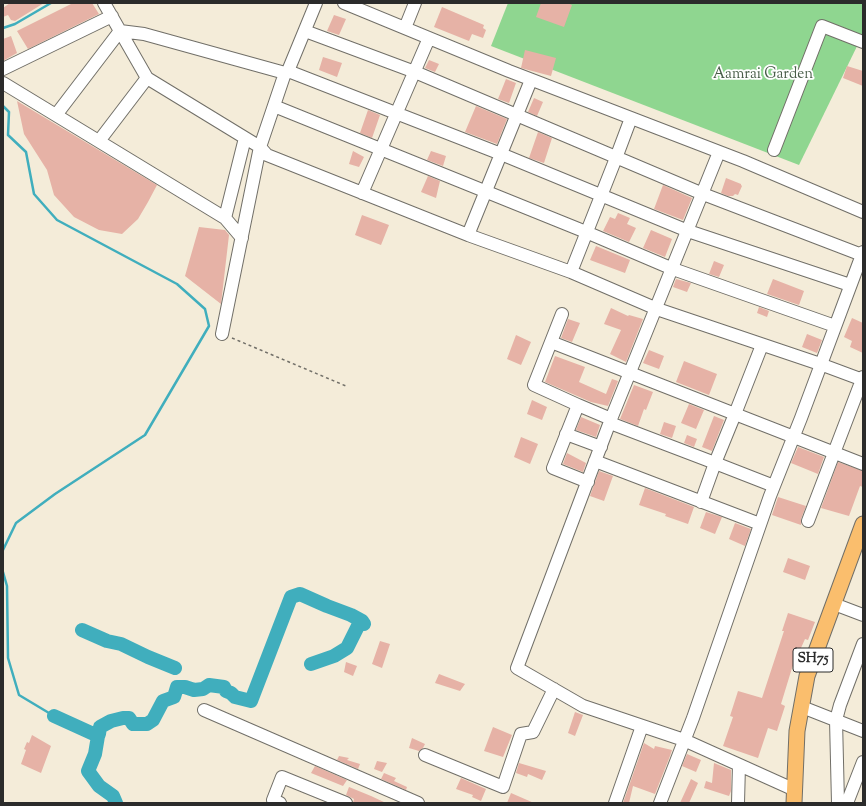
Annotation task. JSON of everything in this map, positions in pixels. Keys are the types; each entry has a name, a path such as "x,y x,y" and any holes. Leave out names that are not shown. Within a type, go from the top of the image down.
{"main road":[{"name":"SH75","path":"794,797 797,731 807,676 863,524"}],"street":[{"path":"222,334 260,147 287,72 316,3"},
{"path":"344,3 531,80 720,152 863,212"},
{"path":"405,28 415,3"},
{"path":"3,69 108,7 147,78 260,147 267,155 468,234 571,272 657,309 863,379 808,521"},
{"path":"774,150 822,26 863,42"},
{"path":"120,31 144,34 287,72 501,154 688,232 850,285"},
{"path":"56,115 120,31"},
{"path":"305,31 415,72 703,194 863,253 774,486 684,740 660,803"},
{"path":"362,192 429,38"},
{"path":"99,141 147,78"},
{"path":"468,234 531,80"},
{"path":"3,83 225,218 242,238"},
{"path":"274,106 586,232 673,270 834,326"},
{"path":"571,272 631,118"},
{"path":"225,218 245,138"},
{"path":"720,152 595,461 516,668 583,706 684,740 739,765 794,797"},
{"path":"562,314 534,386 578,404 611,421 774,486"},
{"path":"551,342 863,464"},
{"path":"701,502 762,345"},
{"path":"578,404 553,468 588,482"},
{"path":"566,434 601,447"},
{"path":"595,461 760,524"},
{"path":"834,604 863,616"},
{"path":"838,803 836,720 840,705 863,644"},
{"path":"425,755 503,787 521,734 533,732 554,689"},
{"path":"802,707 863,731"},
{"path":"204,710 418,803"},
{"path":"615,803 642,726"},
{"path":"847,803 863,762"},
{"path":"738,803 739,765"},
{"path":"280,803 273,800 282,777 346,803"}],"path":[{"path":"222,334 346,386"}],"green space":[{"name":"Aamrai Garden","path":"508,3 863,3 863,34 799,165 491,46"}],"building":[{"path":"10,3 44,3 15,21 11,20 8,15 3,17 3,8"},
{"path":"73,3 92,3 99,14 28,49 17,31"},
{"path":"541,3 567,3 572,5 564,27 536,17"},
{"path":"442,7 484,25 483,28 486,30 483,38 472,34 469,41 434,27"},
{"path":"334,15 346,19 339,35 327,31"},
{"path":"11,36 17,53 3,61 3,39"},
{"path":"525,50 556,58 551,76 521,68"},
{"path":"323,57 342,63 337,77 319,70"},
{"path":"429,60 439,64 435,72 425,68"},
{"path":"847,66 863,71 863,86 843,78"},
{"path":"506,79 516,83 509,103 498,99"},
{"path":"534,98 543,102 537,116 528,112"},
{"path":"17,101 157,185 138,219 122,234 99,230 74,217 54,195 47,170 24,134"},
{"path":"476,106 507,119 497,144 465,132"},
{"path":"368,110 380,115 372,138 360,133"},
{"path":"538,132 552,138 544,163 529,158"},
{"path":"353,151 364,157 359,167 349,164"},
{"path":"431,151 446,156 443,166 427,160"},
{"path":"428,176 440,181 436,198 421,192"},
{"path":"726,178 741,184 742,186 738,195 735,194 733,196 728,196 721,193"},
{"path":"663,185 692,198 683,220 654,209"},
{"path":"618,213 630,218 627,224 636,228 629,242 603,231 610,217 615,219"},
{"path":"362,215 389,225 381,245 355,235"},
{"path":"199,227 225,230 229,235 221,304 185,276"},
{"path":"651,230 672,239 665,257 643,248"},
{"path":"596,246 630,260 625,273 590,260"},
{"path":"714,261 724,265 719,277 709,274"},
{"path":"676,279 691,283 687,292 673,287"},
{"path":"773,279 804,291 799,305 767,294"},
{"path":"759,307 769,311 767,317 757,313"},
{"path":"611,308 628,316 643,319 626,362 610,354 621,330 604,324"},
{"path":"852,318 863,323 863,353 850,347 852,341 844,337"},
{"path":"568,319 580,323 572,342 561,338"},
{"path":"807,334 822,340 817,353 802,347"},
{"path":"516,335 531,342 521,365 507,359"},
{"path":"649,350 664,356 659,369 643,363"},
{"path":"555,356 585,367 579,382 606,394 612,379 618,381 608,406 591,402 545,382"},
{"path":"684,361 717,374 709,395 676,382"},
{"path":"634,385 653,392 646,410 644,409 638,426 620,419"},
{"path":"532,400 547,407 542,420 527,414"},
{"path":"689,404 704,410 696,429 681,423"},
{"path":"714,416 724,420 712,451 702,447"},
{"path":"581,417 600,425 596,437 576,430"},
{"path":"664,422 676,426 672,438 660,434"},
{"path":"687,435 697,439 694,447 684,443"},
{"path":"521,437 538,444 530,464 514,457"},
{"path":"798,447 824,457 818,474 791,463"},
{"path":"567,453 586,463 583,472 563,464"},
{"path":"838,462 863,471 863,487 860,486 849,516 821,508"},
{"path":"599,471 613,476 604,501 590,496"},
{"path":"645,488 694,507 688,524 665,516 666,514 639,505"},
{"path":"778,497 806,506 801,519 801,525 772,515"},
{"path":"706,512 722,517 715,534 700,528"},
{"path":"735,523 751,529 745,546 729,539"},
{"path":"788,558 810,566 805,580 783,572"},
{"path":"788,613 815,622 808,640 805,639 792,668 781,704 785,706 777,731 768,728 758,758 723,746 733,717 730,716 738,691 762,698 784,631 782,631"},
{"path":"380,641 390,644 382,668 372,664"},
{"path":"346,662 357,666 353,676 344,672"},
{"path":"439,674 465,684 460,691 435,683"},
{"path":"575,712 583,715 575,736 568,733"},
{"path":"493,727 512,735 503,757 484,751"},
{"path":"32,735 51,746 41,773 21,764 26,750 24,749 27,742 29,743"},
{"path":"412,738 425,744 423,748 419,751 409,748"},
{"path":"644,743 654,749 655,746 672,750 655,794 633,786 629,803 623,803"},
{"path":"687,754 701,760 696,772 682,766"},
{"path":"339,756 349,758 347,760 360,764 358,769 337,760"},
{"path":"377,761 387,763 382,772 374,769"},
{"path":"519,763 546,771 542,780 528,774 527,777 516,773"},
{"path":"714,763 731,770 731,791 729,796 704,788 706,781 712,783"},
{"path":"315,766 347,780 343,786 311,773"},
{"path":"384,773 396,778 394,781 407,787 406,790 381,779"},
{"path":"461,778 486,789 481,801 472,797 473,795 456,789"},
{"path":"691,779 698,783 689,803 680,803"},
{"path":"349,787 386,803 353,803 354,799 346,795"},
{"path":"511,793 534,803 507,803"}],"waterway":[{"path":"3,28 15,24 51,3"},
{"path":"3,106 9,112 8,135 26,152 34,194 57,220 177,284 205,309 209,326 145,435 55,494 16,523 3,550"},
{"path":"3,572 7,586 8,658 19,695 54,716"},
{"path":"99,734 100,727 111,721 123,718 129,718 133,724 147,724 153,720 163,701 174,697 177,687 185,687 194,690 203,689 209,685 224,687 226,691 235,697 251,701 291,597 300,594 351,615 362,621 364,624 359,624 347,648 334,656 311,664"},
{"path":"82,630 107,641 121,644 175,668"},
{"path":"54,716 98,736 95,754 88,771 99,786 113,796 116,803"}]}
